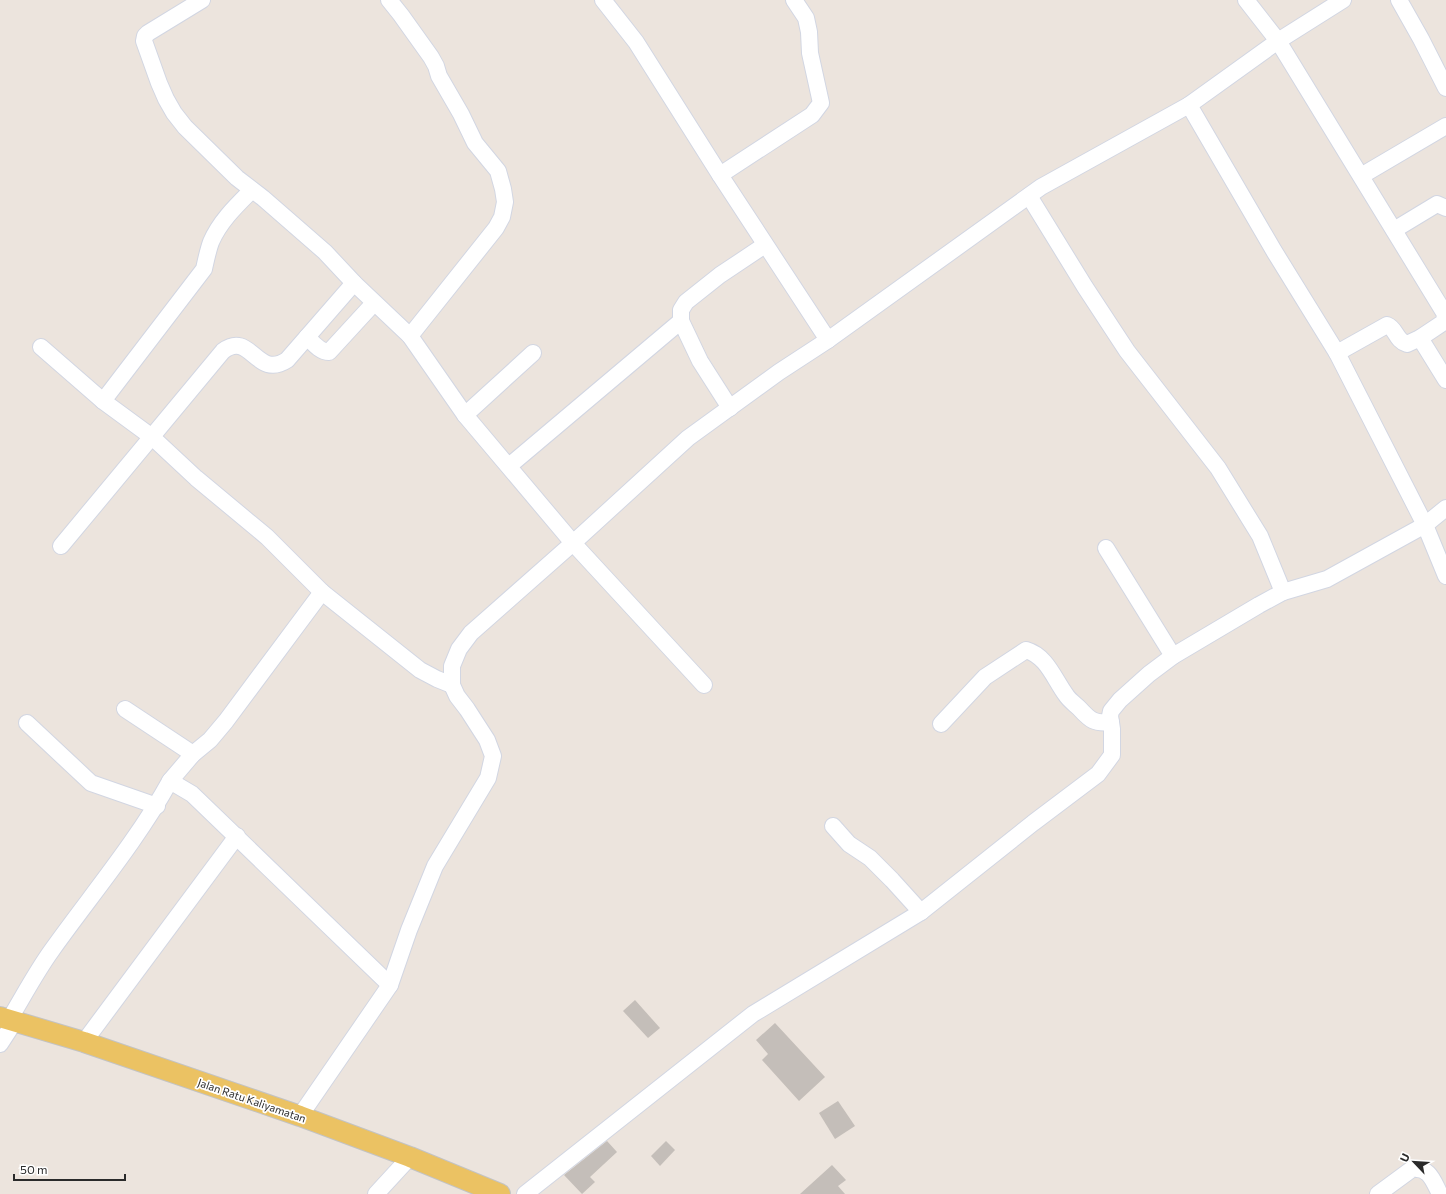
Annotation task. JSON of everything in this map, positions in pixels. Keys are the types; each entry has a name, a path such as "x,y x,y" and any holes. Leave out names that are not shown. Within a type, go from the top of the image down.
{"main road":[{"name":"Jalan Ratu Kaliyamatan","path":"8,1020 84,1042 300,1116 410,1157 500,1194"}],"street":[{"path":"202,0 145,36 144,41 159,83 174,113 201,144 237,178 325,252 374,303 410,336 465,415 573,543 704,685"},
{"path":"388,0 401,15 431,57 439,76 476,144 498,171 505,202 502,217 496,228 410,336"},
{"path":"603,0 636,42 765,245 828,340"},
{"path":"720,175 812,115 821,103 810,53 809,32 806,18 794,0"},
{"path":"1246,0 1278,41 1362,176 1445,314 1444,322 1420,338 1407,344 1399,340 1391,326 1387,325 1337,353"},
{"path":"300,1116 390,985 409,930 435,866 488,778 492,767 493,756 487,740 457,696 452,685 452,666 459,649 471,633 573,543 688,438 779,372 828,340 1041,187 1188,105 1278,41 1343,0"},
{"path":"1399,0 1446,88"},
{"path":"1188,105 1274,251 1337,353 1425,524 1446,576"},
{"path":"1362,176 1446,126"},
{"path":"103,401 204,269 208,251 218,229 232,211 252,190"},
{"path":"1029,196 1084,287 1127,351 1218,468 1260,536 1283,592"},
{"path":"1394,230 1437,204 1446,208"},
{"path":"730,408 700,361 681,321 681,310 686,302 720,275 765,245"},
{"path":"61,546 223,351 230,346 237,345 245,348 267,364 274,366 281,364 287,360 307,338 354,283"},
{"path":"307,338 321,350 329,352 374,303"},
{"path":"509,466 681,321"},
{"path":"1420,338 1446,380"},
{"path":"41,348 103,401 152,437 196,478 267,537 322,592 420,670 452,685"},
{"path":"465,415 534,353"},
{"path":"525,1194 753,1014 921,912 1061,801 1098,774 1112,755 1111,711 1120,700 1149,674 1173,656 1258,605 1283,592 1327,579 1425,524 1446,508"},
{"path":"1106,548 1173,656"},
{"path":"0,1044 8,1020 52,951 88,904 157,806 170,781 193,754 210,740 226,721 322,592"},
{"path":"941,724 985,676 1026,650 1034,652 1041,658 1067,696 1090,719 1100,723 1111,722"},
{"path":"125,709 193,754"},
{"path":"27,723 92,783 157,806"},
{"path":"170,781 192,794 390,985"},
{"path":"833,826 850,844 870,858 921,912"},
{"path":"84,1042 237,836"},
{"path":"376,1194 410,1157"},
{"path":"1378,1194 1412,1169 1419,1168 1426,1171 1440,1194"}],"building":[{"path":"635,1000 660,1028 648,1038 623,1011"},
{"path":"775,1023 825,1077 799,1101 762,1060 768,1054 756,1040"},
{"path":"838,1101 855,1126 835,1139 819,1113"},
{"path":"607,1141 617,1152 590,1177 595,1182 582,1194 564,1175"},
{"path":"666,1141 675,1150 660,1166 651,1156"},
{"path":"832,1165 846,1180 838,1186 845,1194 800,1194"}]}
